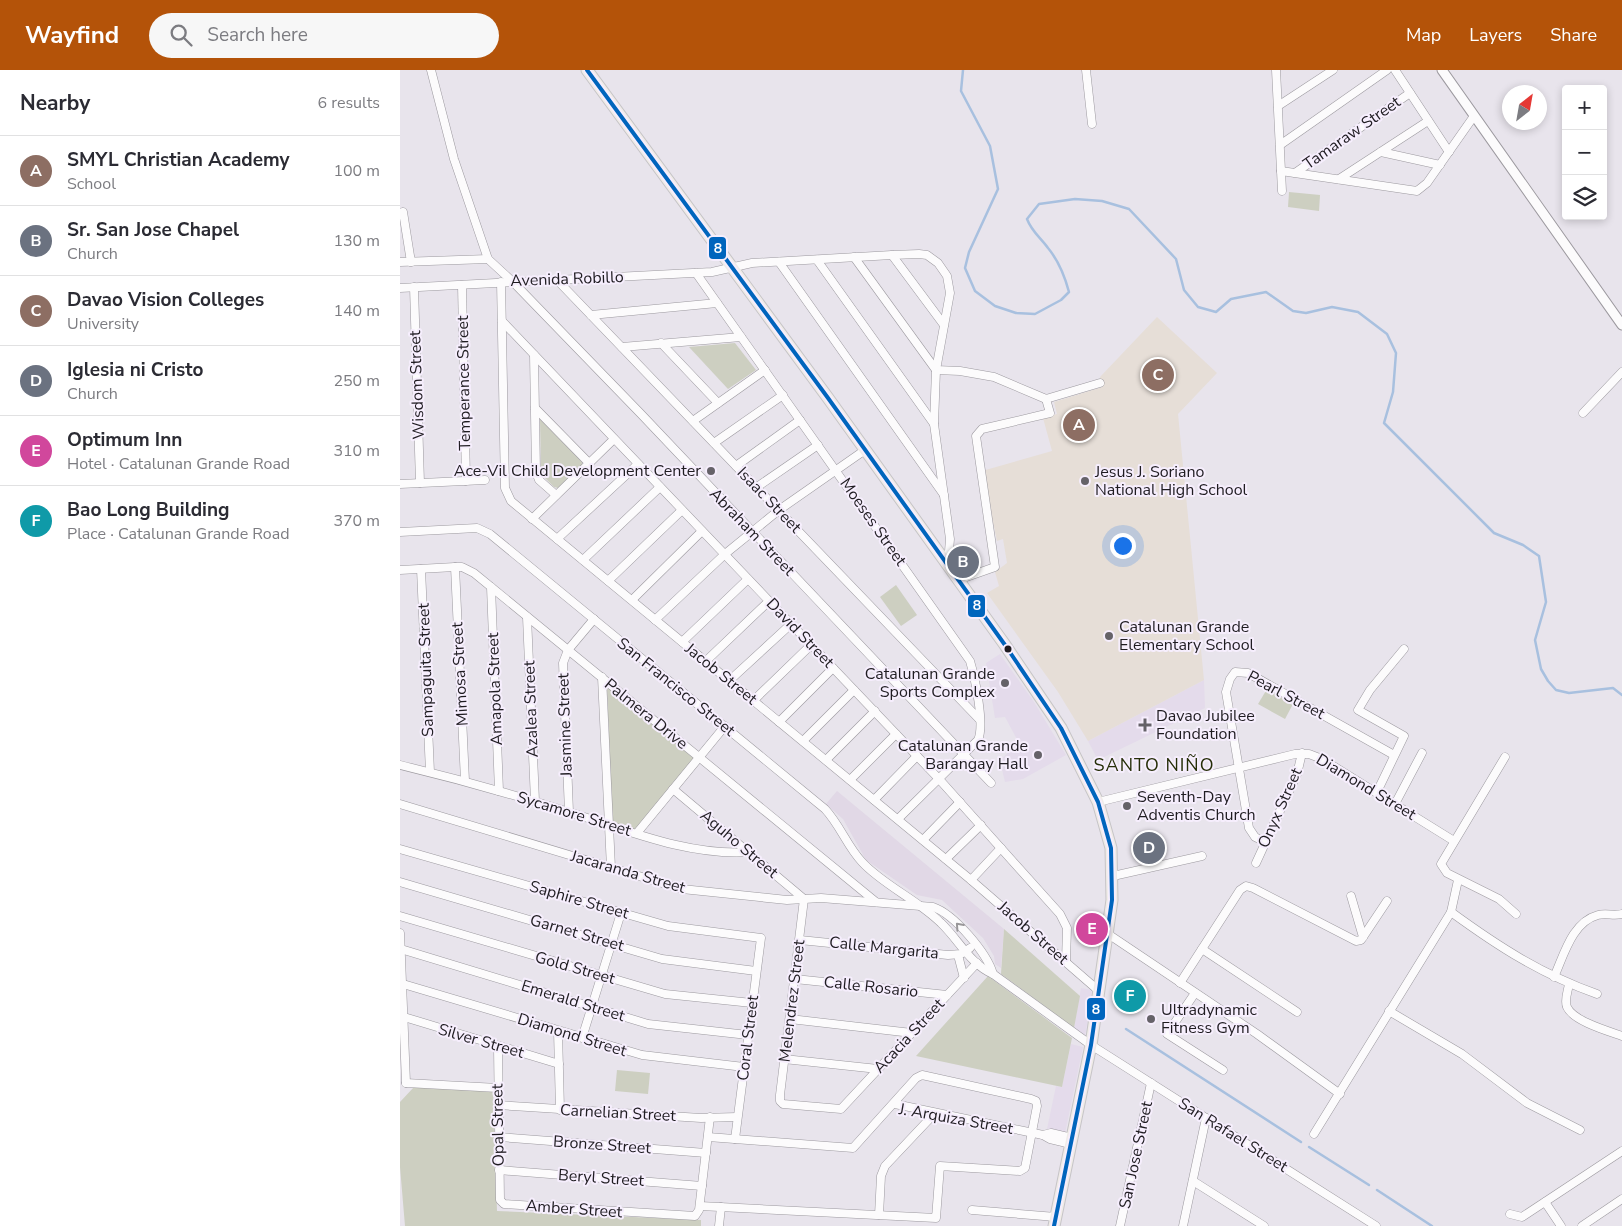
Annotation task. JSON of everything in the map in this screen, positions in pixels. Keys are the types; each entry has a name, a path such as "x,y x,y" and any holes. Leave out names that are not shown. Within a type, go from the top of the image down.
{"main road":[{"path":"588,70 865,450 1045,704 1072,748 1098,802 1108,834 1113,876 1108,934 1090,1045 1055,1222"}],"street":[{"path":"400,262 488,260 454,159 431,70"},
{"path":"1086,70 1092,124"},
{"path":"1276,70 1282,191"},
{"path":"1278,106 1333,70"},
{"path":"1280,146 1387,70"},
{"path":"1395,70 1448,152"},
{"path":"1442,70 1622,325"},
{"name":"Tamaraw Street","path":"1295,173 1410,93"},
{"path":"1281,171 1420,190 1474,116"},
{"path":"1339,179 1428,121"},
{"path":"1381,152 1440,165"},
{"path":"402,212 411,262"},
{"path":"892,255 944,326"},
{"name":"Avenida Robillo","path":"400,288 696,273 734,269 752,263 892,255 927,255 943,269 950,284 936,370 934,424 945,496 950,547 944,561"},
{"path":"854,257 936,370 968,372 994,377 1046,399 1100,383"},
{"name":"Abraham Street","path":"488,260 513,282 991,783"},
{"path":"816,260 934,424"},
{"path":"779,262 945,496"},
{"name":"Moeses Street","path":"696,273 968,656 972,667 980,719 980,736 964,755 898,819"},
{"name":"Isaac Street","path":"558,280 980,719"},
{"name":"Jacob Street","path":"501,282 505,488 511,501 898,819 1099,991"},
{"name":"Temperance Street","path":"462,285 466,481"},
{"name":"Wisdom Street","path":"414,287 420,483"},
{"path":"591,315 717,303"},
{"name":"David Street","path":"502,321 939,779 1001,848 1065,922 1067,936 1066,961"},
{"path":"622,346 741,337"},
{"path":"661,343 718,403"},
{"path":"534,355 537,477 556,495"},
{"path":"693,421 764,370"},
{"path":"1583,413 1622,372"},
{"path":"714,443 782,395"},
{"path":"958,580 995,567 976,436 982,429 1050,413 1046,399"},
{"path":"535,408 589,463"},
{"path":"736,466 800,420"},
{"path":"532,519 614,439"},
{"path":"757,487 818,445"},
{"path":"656,620 725,554 779,510 865,450"},
{"path":"558,539 638,464"},
{"path":"400,484 485,480"},
{"path":"583,560 660,487"},
{"path":"608,581 682,510"},
{"name":"San Francisco Street","path":"400,532 482,529 825,809 834,819 864,864 922,906 977,963 1090,1045"},
{"path":"632,600 702,531"},
{"name":"Palmera Drive","path":"400,570 455,567 468,570 492,587 876,902"},
{"name":"Mimosa Street","path":"455,567 465,781"},
{"name":"Sampaguita Street","path":"421,569 430,772"},
{"path":"682,642 748,579"},
{"name":"Amapola Street","path":"492,587 499,791"},
{"path":"706,661 769,601"},
{"name":"Azalea Street","path":"528,617 535,802"},
{"name":"Jasmine Street","path":"569,812 562,668 568,650 594,619"},
{"path":"730,681 791,624"},
{"path":"754,701 811,645"},
{"path":"1377,792 1404,736 1358,710 1370,690 1404,650"},
{"path":"779,722 833,668"},
{"name":"Pearl Street","path":"1239,767 1226,692 1230,679 1240,671 1248,673 1394,755"},
{"path":"602,677 611,868"},
{"path":"803,741 854,690"},
{"path":"826,760 875,712"},
{"path":"637,833 725,726"},
{"path":"850,780 896,734"},
{"name":"Diamond Street","path":"1098,802 1302,753 1315,756 1377,792 1454,841"},
{"name":"Onyx Street","path":"1256,863 1297,774 1302,753"},
{"path":"1395,804 1422,753"},
{"path":"874,800 917,756"},
{"path":"1506,757 1441,864 1443,870 1458,880 1494,896 1516,914"},
{"name":"Sycamore Street","path":"400,765 465,781 699,850 727,853 749,852"},
{"path":"1239,767 1250,828 1255,837 1265,842"},
{"name":"Aguho Street","path":"673,789 804,899"},
{"path":"922,840 960,802"},
{"name":"Jacaranda Street","path":"400,804 682,890 786,900 876,902 922,906"},
{"path":"946,859 980,825"},
{"path":"971,880 1001,848"},
{"name":"Saphire Street","path":"400,849 678,928 761,938"},
{"path":"1113,876 1202,856"},
{"path":"1314,1134 1451,912 1458,880"},
{"name":"Garnet Street","path":"400,882 672,961 756,971"},
{"path":"1180,983 1240,890 1246,886 1353,940 1359,941 1387,901"},
{"path":"1351,896 1363,937"},
{"name":"Melendrez Street","path":"804,899 784,1059 781,1102 788,1105 841,1109"},
{"name":"San Francisco Street","path":"922,906 933,907 945,912 988,960 993,974"},
{"path":"1451,912 1497,945 1554,978 1597,994"},
{"path":"582,1038 621,913"},
{"path":"1554,978 1579,927 1588,919 1599,915 1622,914"},
{"name":"Gold Street","path":"400,916 665,994 752,1003"},
{"path":"400,933 404,1018 403,1086 498,1088"},
{"path":"1108,934 1340,1094"},
{"name":"Coral Street","path":"735,1139 761,938"},
{"name":"Calle Margarita","path":"800,940 958,955 975,944"},
{"name":"Emerald Street","path":"401,949 663,1027 748,1035"},
{"path":"1202,949 1297,1012"},
{"path":"958,955 964,978"},
{"name":"Acacia Street","path":"841,1109 977,963"},
{"name":"Calle Rosario","path":"795,979 947,995"},
{"name":"Diamond Street","path":"403,984 658,1059 744,1067"},
{"path":"1570,984 1566,998 1567,1007 1574,1015 1622,1036"},
{"path":"1195,993 1167,1034 1223,1070"},
{"path":"1389,1012 1462,1054 1527,1103 1580,1130"},
{"name":"Silver Street","path":"404,1018 559,1064"},
{"path":"790,1019 912,1033"},
{"path":"558,1031 560,1110"},
{"name":"San Rafael Street","path":"1090,1045 1376,1226"},
{"name":"Opal Street","path":"498,1047 499,1170 500,1200 502,1203"},
{"path":"784,1059 878,1069"},
{"path":"895,1104 919,1076 925,1074 1034,1100 1038,1106 1032,1133"},
{"name":"San Jose Street","path":"1120,1226 1151,1083"},
{"name":"J. Arquiza Street","path":"708,1137 853,1148 895,1104 1043,1135 1050,1140 1071,1141"},
{"name":"Carnelian Street","path":"498,1105 710,1117 738,1116"},
{"path":"878,1215 881,1176 884,1166 935,1113"},
{"path":"700,1206 710,1117"},
{"path":"1183,1226 1206,1118"},
{"name":"Amber Street","path":"502,1203 693,1216 698,1214 700,1206 936,1218 940,1166 1023,1170 1026,1165 1032,1133"},
{"name":"Bronze Street","path":"499,1137 706,1153"},
{"path":"1510,1214 1522,1217 1622,1150"},
{"name":"Beryl Street","path":"499,1170 702,1186"},
{"path":"1193,1181 1264,1226"},
{"path":"1582,1226 1622,1199"},
{"path":"1545,1202 1561,1226"},
{"path":"719,1226 721,1207"},
{"path":"972,1210 1055,1222"},
{"path":"1248,1226 1250,1217"}],"shaded area":[{"path":"1289,192 1320,195 1319,211 1288,207"},
{"path":"1157,317 1217,373 1178,414 1204,680 1088,741 1058,692 987,593 999,586 995,572 1007,563 1003,539 997,541 982,471 1052,451 1043,418 1057,414 1054,402 1102,387 1100,377"},
{"path":"735,343 756,370 728,389 689,347"},
{"path":"540,419 582,462 582,466 558,488 554,487 541,474"},
{"path":"896,585 917,615 901,626 880,597"},
{"path":"1000,654 1034,702 1066,755 1023,779 1005,782 1000,761 1010,750 1020,745 1005,717 995,718 986,663"},
{"name":"Davao Jubilee Foundation","path":"1204,680 1205,708 1098,760 1088,741"},
{"path":"607,687 694,758 636,830 612,822"},
{"path":"1267,689 1293,704 1285,719 1258,704"},
{"path":"837,791 1004,929 1001,968 995,964 994,956 983,938 942,900 917,895 866,860 843,819 826,804"},
{"path":"1004,929 1080,996 1074,1028 1001,974"},
{"path":"988,976 1072,1038 1062,1087 916,1056"},
{"path":"1081,988 1093,990 1085,1036 1074,1028"},
{"path":"1071,1044 1083,1047 1065,1133 1047,1129 1056,1086 1062,1087"},
{"path":"617,1070 650,1073 648,1094 615,1091"},
{"path":"414,1087 493,1091 497,1211 701,1220 701,1226 405,1226 400,1167 400,1102"}],"waterway":[{"path":"963,70 961,91 990,146 998,189 969,252 965,268 975,291 995,306 1016,313 1035,314 1061,300 1069,292 1063,275 1055,258 1027,219 1039,204 1075,199 1102,201 1129,209 1176,259 1184,290 1198,307 1216,312 1231,299 1266,292 1293,311 1306,313 1332,307 1358,312 1387,334 1396,353 1393,392 1384,423 1494,533 1523,545 1539,556 1546,602 1535,640 1541,669 1548,681 1556,690 1569,693 1613,688 1622,695"},
{"path":"1126,1029 1301,1142"},
{"path":"1309,1147 1369,1185"},
{"path":"1377,1190 1432,1226"}],"transit line":[{"name":"8","path":"587,70 828,398 1005,645 1061,728 1098,802 1111,848 1112,900 1091,1045 1054,1226"}],"place":[{"name":"Davao Vision Colleges","path":"1158,375"},
{"name":"SMYL Christian Academy","path":"1079,425"},
{"name":"Ace-Vil Child Development Center","path":"711,471"},
{"name":"Jesus J. Soriano National High School","path":"1085,481"},
{"name":"Sr. San Jose Chapel","path":"963,562"},
{"name":"Catalunan Grande Elementary School","path":"1109,636"},
{"name":"Catalunan Grande Sports Complex","path":"1005,683"},
{"name":"Davao Jubilee Foundation","path":"1145,725"},
{"name":"Catalunan Grande Barangay Hall","path":"1038,755"},
{"name":"Seventh-Day Adventis Church","path":"1127,806"},
{"name":"Iglesia ni Cristo","path":"1149,848"},
{"name":"Optimum Inn","path":"1092,929"},
{"name":"Bao Long Building","path":"1130,996"},
{"name":"Ultradynamic Fitness Gym","path":"1151,1019"}],"district":[{"name":"SANTO NIÑO","path":"1154,765"}]}
